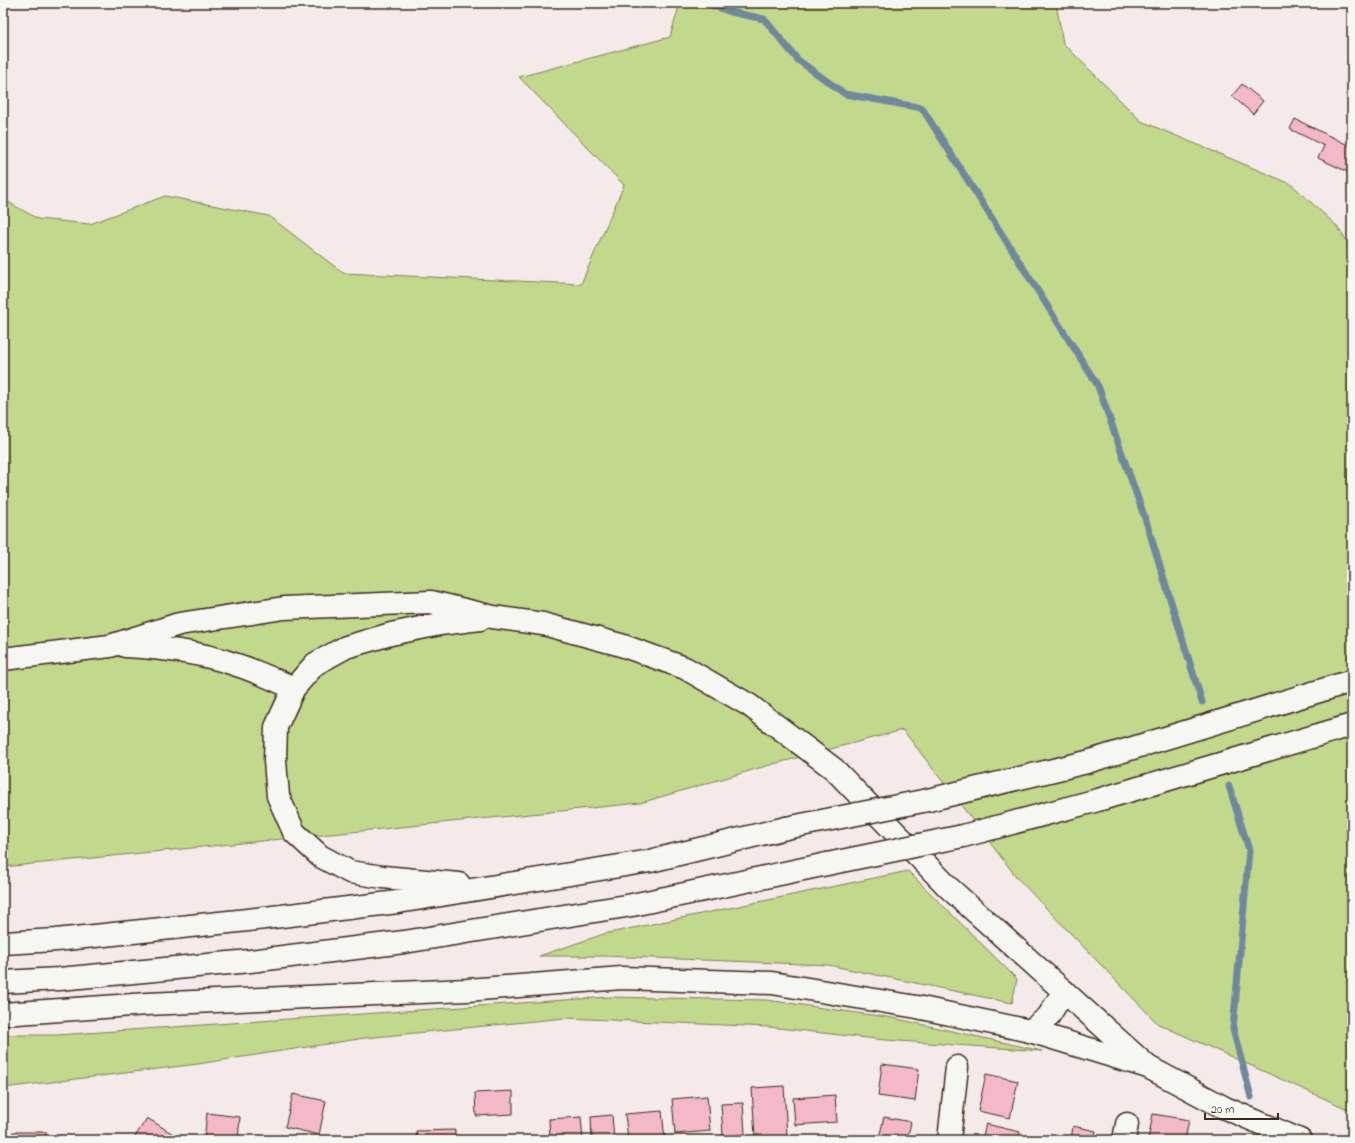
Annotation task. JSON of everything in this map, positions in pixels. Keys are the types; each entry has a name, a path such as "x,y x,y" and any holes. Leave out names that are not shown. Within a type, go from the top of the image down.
{"main road":[{"path":"110,646 179,624 284,608 431,602 493,617 543,624 621,645 685,668 749,705 834,769 949,888 1148,1067"},
{"path":"493,617 433,625 391,634 346,647 315,664 294,688 276,727 275,761 278,796 294,832 320,856 350,872 383,877 493,887"},
{"path":"3,660 110,646 157,648 194,653 236,664 294,688"},
{"path":"3,943 56,940 248,920 398,902 650,860 786,828 928,800 1087,762 1352,680"},
{"path":"3,982 59,979 234,962 404,942 632,905 963,836 1098,800 1352,725"},
{"path":"3,1014 147,1004 466,990 622,978 772,984 917,1007 1030,1031 1148,1067 1225,1108 1300,1140"},
{"path":"1030,1031 1048,1017 1064,991"},
{"path":"949,1140 957,1067"}],"green space":[{"path":"680,3 1056,3 1063,43 1141,121 1291,184 1336,225 1352,249 1352,1111 1158,1024 1018,879 903,730 766,766 640,803 3,867 3,199 38,219 90,224 165,196 269,216 343,273 581,284 624,185 519,77 670,37"},
{"path":"908,871 1017,979 1012,1003 828,965 603,956 539,956 604,934"},
{"path":"608,997 767,1000 893,1018 1042,1051 885,1040 769,1027 565,1018 365,1038 198,1064 3,1088 3,1035 57,1035"}],"building":[{"path":"1242,84 1263,101 1253,114 1232,96"},
{"path":"1295,119 1352,147 1352,174 1318,158 1324,146 1290,129"},
{"path":"882,1064 919,1069 915,1101 878,1096"},
{"path":"986,1074 1018,1081 1010,1118 978,1111"},
{"path":"784,1086 787,1136 755,1138 752,1088"},
{"path":"513,1091 513,1114 476,1116 475,1093"},
{"path":"293,1094 326,1101 319,1135 285,1127"},
{"path":"835,1095 837,1122 795,1125 793,1098"},
{"path":"707,1096 710,1131 675,1134 672,1099"},
{"path":"743,1103 745,1134 723,1136 721,1104"},
{"path":"662,1111 665,1140 628,1140 625,1114"},
{"path":"207,1113 240,1117 238,1140 204,1140"},
{"path":"1153,1114 1189,1120 1185,1140 1148,1140"},
{"path":"612,1115 614,1140 592,1140 591,1117"},
{"path":"581,1117 583,1140 550,1140 549,1119"},
{"path":"884,1117 911,1122 907,1140 889,1140 879,1138"},
{"path":"147,1118 178,1137 176,1140 133,1140"},
{"path":"986,1124 1020,1132 1018,1140 982,1140"},
{"path":"1073,1126 1096,1131 1094,1140 1071,1140"},
{"path":"455,1130 455,1140 417,1140 416,1131"},
{"path":"13,1132 46,1132 46,1140 13,1140"},
{"path":"405,1138 405,1140 364,1140 364,1139"},
{"path":"86,1139 86,1140 54,1140"}],"waterway":[{"path":"706,3 731,12 764,19 798,60 845,94 922,108 1098,386 1147,524 1202,702"},
{"path":"1229,786 1249,850 1233,1029 1251,1097"}]}
